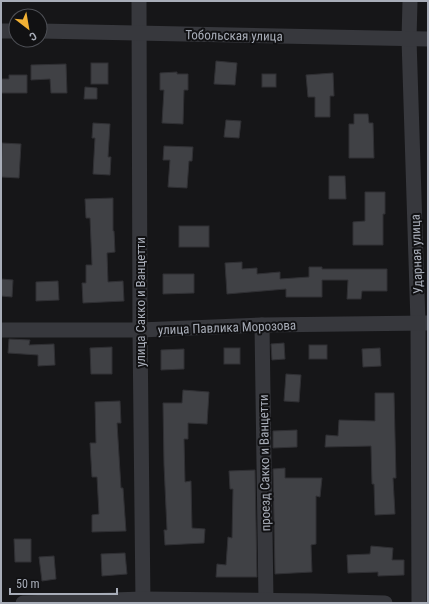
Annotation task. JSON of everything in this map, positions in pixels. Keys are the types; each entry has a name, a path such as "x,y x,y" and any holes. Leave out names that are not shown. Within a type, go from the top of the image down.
{"street":[{"name":"улица Сакко и Ванцетти","path":"139,1 143,601"},
{"name":"Ударная улица","path":"410,1 409,39 423,323 419,603"},
{"name":"Тобольская улица","path":"48,31 428,39"},
{"name":"улица Павлика Морозова","path":"1,330 140,330 262,325 423,323"},
{"name":"проезд Сакко и Ванцетти","path":"262,325 266,601"},
{"path":"23,603 143,601 385,603"}],"building":[{"path":"216,61 237,63 235,85 214,84"},
{"path":"91,63 108,63 108,84 91,84"},
{"path":"66,64 67,93 51,93 50,79 31,80 31,65"},
{"path":"177,72 177,74 188,74 188,90 184,90 183,124 162,123 164,90 160,90 160,73"},
{"path":"333,73 334,96 330,96 330,117 315,117 315,97 308,97 306,75"},
{"path":"262,74 276,74 276,87 262,87"},
{"path":"9,75 27,75 27,93 1,93 1,79 9,79"},
{"path":"85,87 97,88 97,99 84,99"},
{"path":"354,114 368,114 369,123 373,123 374,158 349,158 349,124 354,124"},
{"path":"226,120 241,121 239,138 224,137"},
{"path":"93,123 110,124 108,157 111,157 110,175 93,174 95,138 92,138"},
{"path":"2,143 21,144 19,178 1,177"},
{"path":"164,146 193,147 192,161 189,161 187,188 168,187 170,160 163,160"},
{"path":"329,176 345,176 346,199 329,199"},
{"path":"365,192 385,192 383,245 353,245 353,222 365,221"},
{"path":"113,198 113,231 115,252 107,253 108,282 123,281 124,301 83,303 82,283 86,283 86,265 92,265 90,218 86,218 85,199"},
{"path":"179,226 209,226 209,247 179,247"},
{"path":"242,262 242,269 257,268 257,274 280,272 280,279 309,277 309,267 322,267 322,269 387,269 387,291 362,291 361,299 347,299 348,280 322,280 322,297 286,297 286,289 227,294 225,263"},
{"path":"163,274 194,274 194,293 163,294"},
{"path":"1,279 13,280 12,297 1,296"},
{"path":"58,281 59,300 36,301 36,282"},
{"path":"9,339 30,340 29,345 54,344 55,365 38,366 38,355 8,353"},
{"path":"284,343 285,359 272,360 271,344"},
{"path":"309,345 327,345 327,359 309,359"},
{"path":"112,347 112,374 91,374 90,348"},
{"path":"224,348 240,348 240,364 224,364"},
{"path":"380,348 381,366 363,367 362,349"},
{"path":"184,349 184,369 161,370 161,350"},
{"path":"286,374 301,375 299,402 284,401"},
{"path":"183,390 209,392 207,424 188,423 188,439 184,439 185,482 191,481 192,528 205,529 204,543 165,545 164,530 167,530 163,403 182,403"},
{"path":"375,393 394,393 396,478 393,478 395,514 375,515 374,484 372,484 371,446 325,447 326,435 338,436 339,420 375,421"},
{"path":"120,401 121,423 117,423 121,488 123,488 126,531 92,532 92,515 99,514 97,477 92,477 90,443 96,443 95,402"},
{"path":"297,430 297,447 273,448 273,431"},
{"path":"285,468 285,478 322,478 320,497 316,496 316,544 311,545 312,572 275,574 273,469"},
{"path":"255,470 257,577 216,577 217,564 226,565 228,537 232,538 233,489 230,489 229,471"},
{"path":"14,539 31,539 31,562 15,562"},
{"path":"371,546 393,548 392,560 404,560 404,575 378,576 378,572 348,573 347,555 370,554"},
{"path":"125,553 127,574 102,576 101,554"},
{"path":"54,556 56,579 42,581 39,557"}]}
